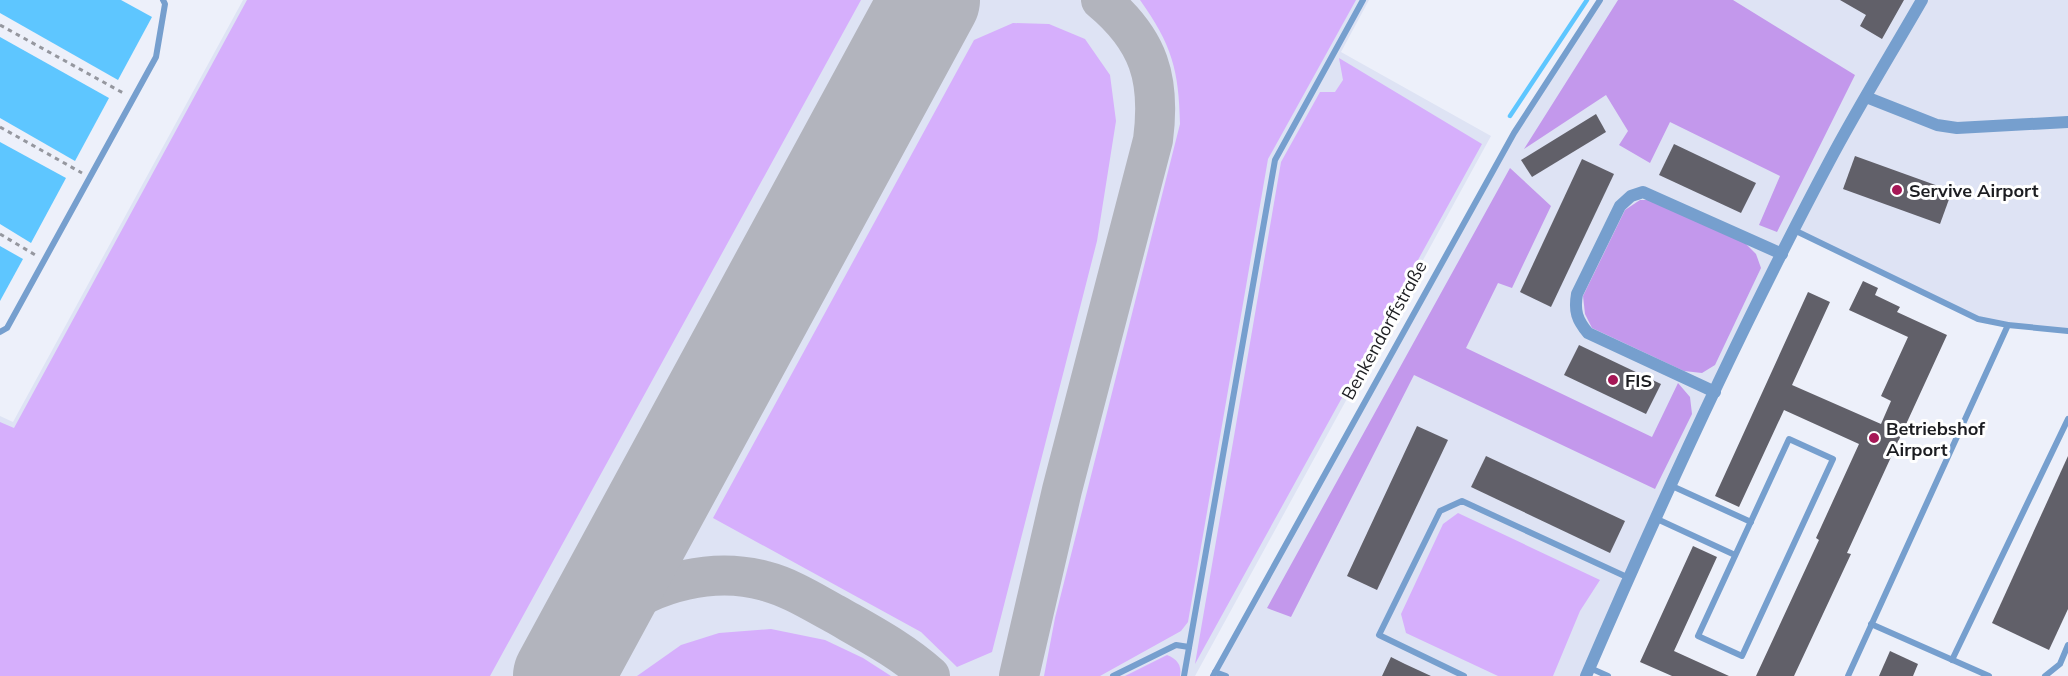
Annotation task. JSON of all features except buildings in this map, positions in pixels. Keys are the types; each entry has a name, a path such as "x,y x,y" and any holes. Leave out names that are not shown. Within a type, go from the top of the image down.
{"street":[{"path":"1588,672 1715,392 1782,254 1866,97 1922,0"},
{"path":"1866,97 1937,125 1957,128 2068,122"},
{"path":"1715,392 1588,333 1580,323 1575,309 1582,284 1620,206 1631,196 1643,192 1782,254"}],"lane":[{"path":"0,332 7,328 156,57 164,2 158,0"},
{"path":"1185,676 1275,160 1363,0"},
{"name":"Benkendorffstraße","path":"1226,676 1214,674 1514,133 1600,0"},
{"path":"1794,230 1978,319 2008,325 2068,331"},
{"path":"1848,676 2008,325"},
{"path":"1952,660 2068,419"},
{"path":"1789,439 1833,459 1742,656 1698,636 1751,522 1789,439"},
{"path":"1672,486 1751,522"},
{"path":"1464,676 1379,635 1440,511 1462,501 1630,578"},
{"path":"1657,519 1735,555"},
{"path":"1871,624 1989,676"},
{"path":"1113,676 1176,645 1189,646"},
{"path":"2045,676 2060,664 2068,645"},
{"path":"1588,672 1608,676"}],"path":[{"path":"0,25 133,98"},
{"path":"0,127 89,178"},
{"path":"0,234 44,260"}],"shaded area":[{"path":"243,0 1369,0 1341,52 1491,136 1195,676 0,676 0,416 13,422"},
{"path":"247,0 861,0 490,676 0,676 0,422 14,428"},
{"path":"1140,0 1356,0 1268,159 1188,622 1181,631 1100,676 1044,676 1055,618 1180,124 1178,88 1172,59 1160,31"},
{"path":"1600,0 2068,0 2068,331 1978,319 1794,230 1586,676 1218,676 1215,672 1514,133"},
{"path":"1618,0 1733,0 1855,75 1777,232 1759,225 1780,176 1670,122 1650,163 1619,145 1628,131 1606,95 1524,149"},
{"path":"1013,23 1049,24 1085,39 1110,75 1116,121 1097,241 992,652 957,667 921,632 713,518 974,40"},
{"path":"1339,58 1482,144 1195,664 1281,162 1320,92 1335,92 1343,80"},
{"path":"1510,168 1551,206 1512,288 1498,283 1466,348 1652,437 1678,383 1690,397 1692,414 1655,489 1414,375 1291,617 1267,608"},
{"path":"1640,200 1656,200 1744,242 1756,254 1761,268 1715,365 1702,373 1684,371 1592,328 1585,314 1583,296 1625,210"},
{"path":"1458,513 1600,580 1580,611 1553,676 1498,676 1406,633 1401,614 1443,524"},
{"path":"771,629 825,640 863,658 891,676 637,676 681,645 719,633"},
{"path":"1167,655 1178,663 1180,676 1125,676"}],"water":[{"path":"0,0 121,0 152,17 118,80 0,13"},
{"path":"0,37 109,98 75,161 0,118"},
{"path":"0,142 66,178 31,243 0,224"},
{"path":"0,246 23,259 0,301"}],"waterway":[{"path":"1510,116 1587,0"}],"taxiway":[{"path":"1019,676 1062,490 1153,140 1155,98 1148,62 1130,30 1101,0"},
{"path":"564,673 600,628 630,603 666,585 686,580 726,576 765,581 801,595 884,642 930,676"}],"runway":[{"path":"563,676 930,0"}],"place":[{"name":"Servive Airport","path":"1897,190"},
{"name":"FIS","path":"1613,380"},
{"name":"Betriebshof Airport","path":"1874,438"}]}
